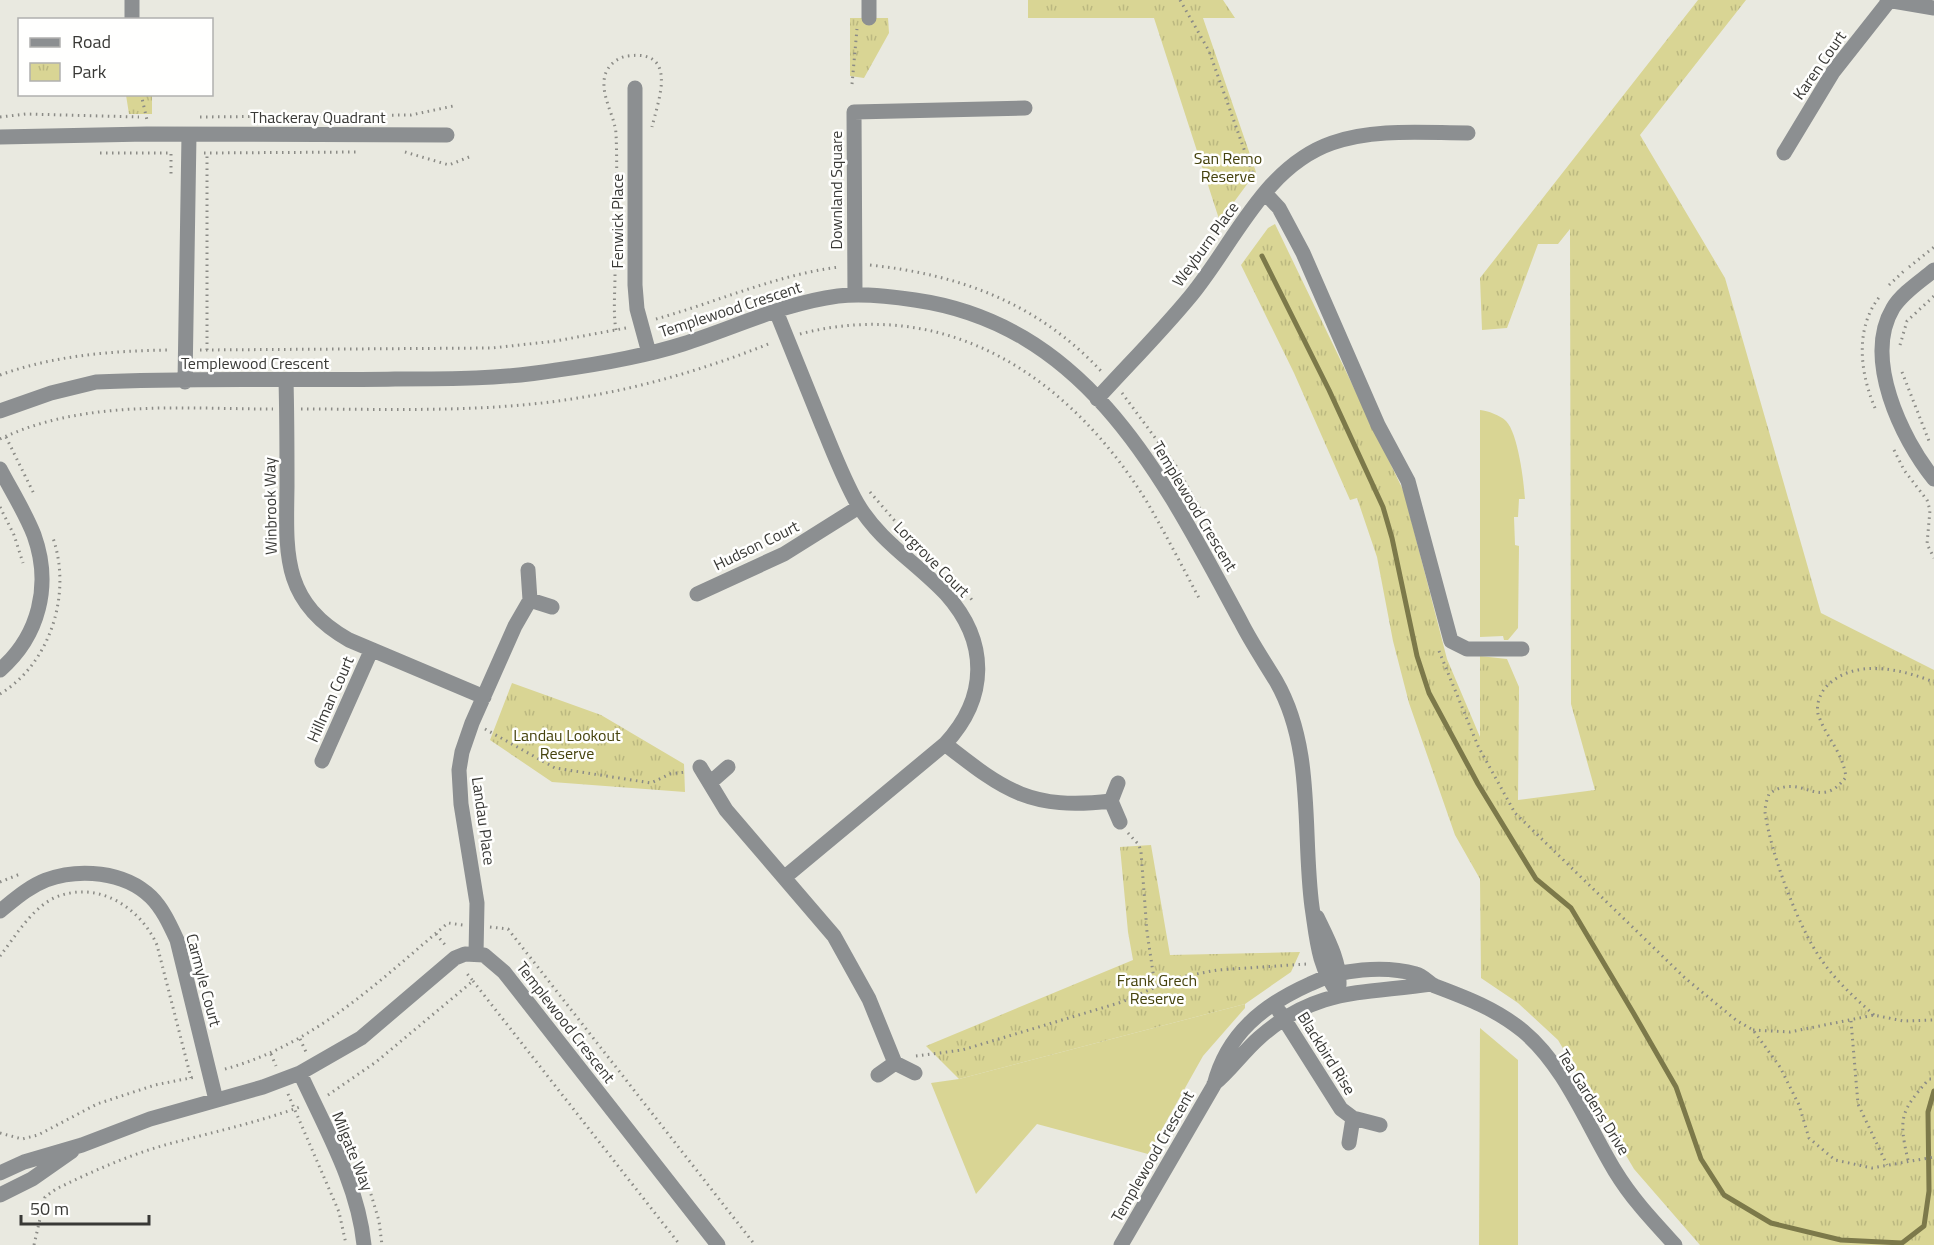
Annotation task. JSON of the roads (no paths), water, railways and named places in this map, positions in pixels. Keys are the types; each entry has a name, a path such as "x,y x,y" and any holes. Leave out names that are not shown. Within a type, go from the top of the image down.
{"street":[{"path":"132,0 132,18"},
{"path":"863,23 869,0"},
{"path":"1888,1 1934,8"},
{"name":"Karen Court","path":"1784,153 1833,72 1888,1"},
{"name":"Fenwick Place","path":"635,88 635,285 637,309 649,353"},
{"name":"Downland Square","path":"855,295 854,112 1025,108"},
{"name":"Weyburn Place","path":"1097,399 1189,299 1265,193 1296,163 1333,143 1378,134 1468,133"},
{"name":"Thackeray Quadrant","path":"0,137 147,134 447,135"},
{"path":"185,382 189,135"},
{"path":"1265,193 1282,214 1303,253 1378,425 1403,470 1451,641 1467,649 1522,649"},
{"path":"1934,270 1894,307 1884,333 1881,361 1891,397 1912,448 1934,479"},
{"name":"Templewood Crescent","path":"0,411 51,393 96,382 286,381 515,375 596,365 649,353 815,300 855,295 908,299 966,310 1014,331 1059,361 1097,399 1152,464 1285,699 1299,747 1305,783 1308,879 1316,941 1339,994 1317,1002 1259,1038 1214,1085"},
{"name":"Lorgrove Court","path":"776,311 841,472 859,507 893,547 949,598 962,616 974,643 978,671 975,698 965,720 945,744 785,878"},
{"name":"Winbrook Way","path":"286,381 287,550 297,588 316,617 329,629 371,651 484,697"},
{"path":"0,469 33,535 43,574 38,612 19,653 0,670"},
{"name":"Hudson Court","path":"697,594 784,554 859,507"},
{"path":"528,570 530,600 552,607"},
{"name":"Landau Place","path":"476,954 474,880 459,785 462,752 472,723 515,626 530,600"},
{"name":"Hillman Court","path":"322,761 371,651"},
{"path":"945,744 992,782 1030,799 1071,805 1111,801"},
{"path":"700,766 726,810 824,922 847,957 869,999 895,1063 915,1073"},
{"path":"711,782 728,767"},
{"path":"1118,783 1111,801 1120,822"},
{"name":"Carmyle Court","path":"0,911 26,890 45,880 70,874 91,873 112,877 133,885 151,897 166,917 177,940 216,1100"},
{"path":"0,1173 34,1158 82,1145 150,1119 300,1073 361,1038 455,958 476,954"},
{"name":"Templewood Crescent","path":"476,954 491,959 504,972 718,1245"},
{"name":"Tea Gardens Drive","path":"1333,976 1382,970 1419,975 1431,984 1486,1006 1524,1032 1560,1076 1630,1195 1675,1245"},
{"name":"Templewood Crescent","path":"1121,1245 1214,1085 1223,1055 1231,1042 1249,1023 1274,1004 1333,976"},
{"name":"Tea Gardens Drive","path":"1339,994 1431,984"},
{"name":"Blackbird Rise","path":"1274,1004 1341,1109 1353,1118 1380,1125"},
{"path":"878,1075 895,1063"},
{"name":"Milgate Way","path":"300,1073 348,1179 362,1227 364,1245"},
{"name":"Blackbird Rise","path":"1349,1143 1353,1118"},
{"path":"0,1195 32,1179 82,1145"}],"waterway":[{"path":"1262,256 1329,390 1383,507 1392,538 1417,656 1429,693 1478,784 1536,879 1571,908 1634,1014 1676,1087 1701,1159 1724,1195 1771,1223 1841,1240 1902,1243 1924,1226 1929,1191 1928,1112 1934,1091"}],"park label":[{"name":"San Remo Reserve","path":"1228,167"},
{"name":"Landau Lookout Reserve","path":"567,744"},
{"name":"Frank Grech Reserve","path":"1157,989"}]}
